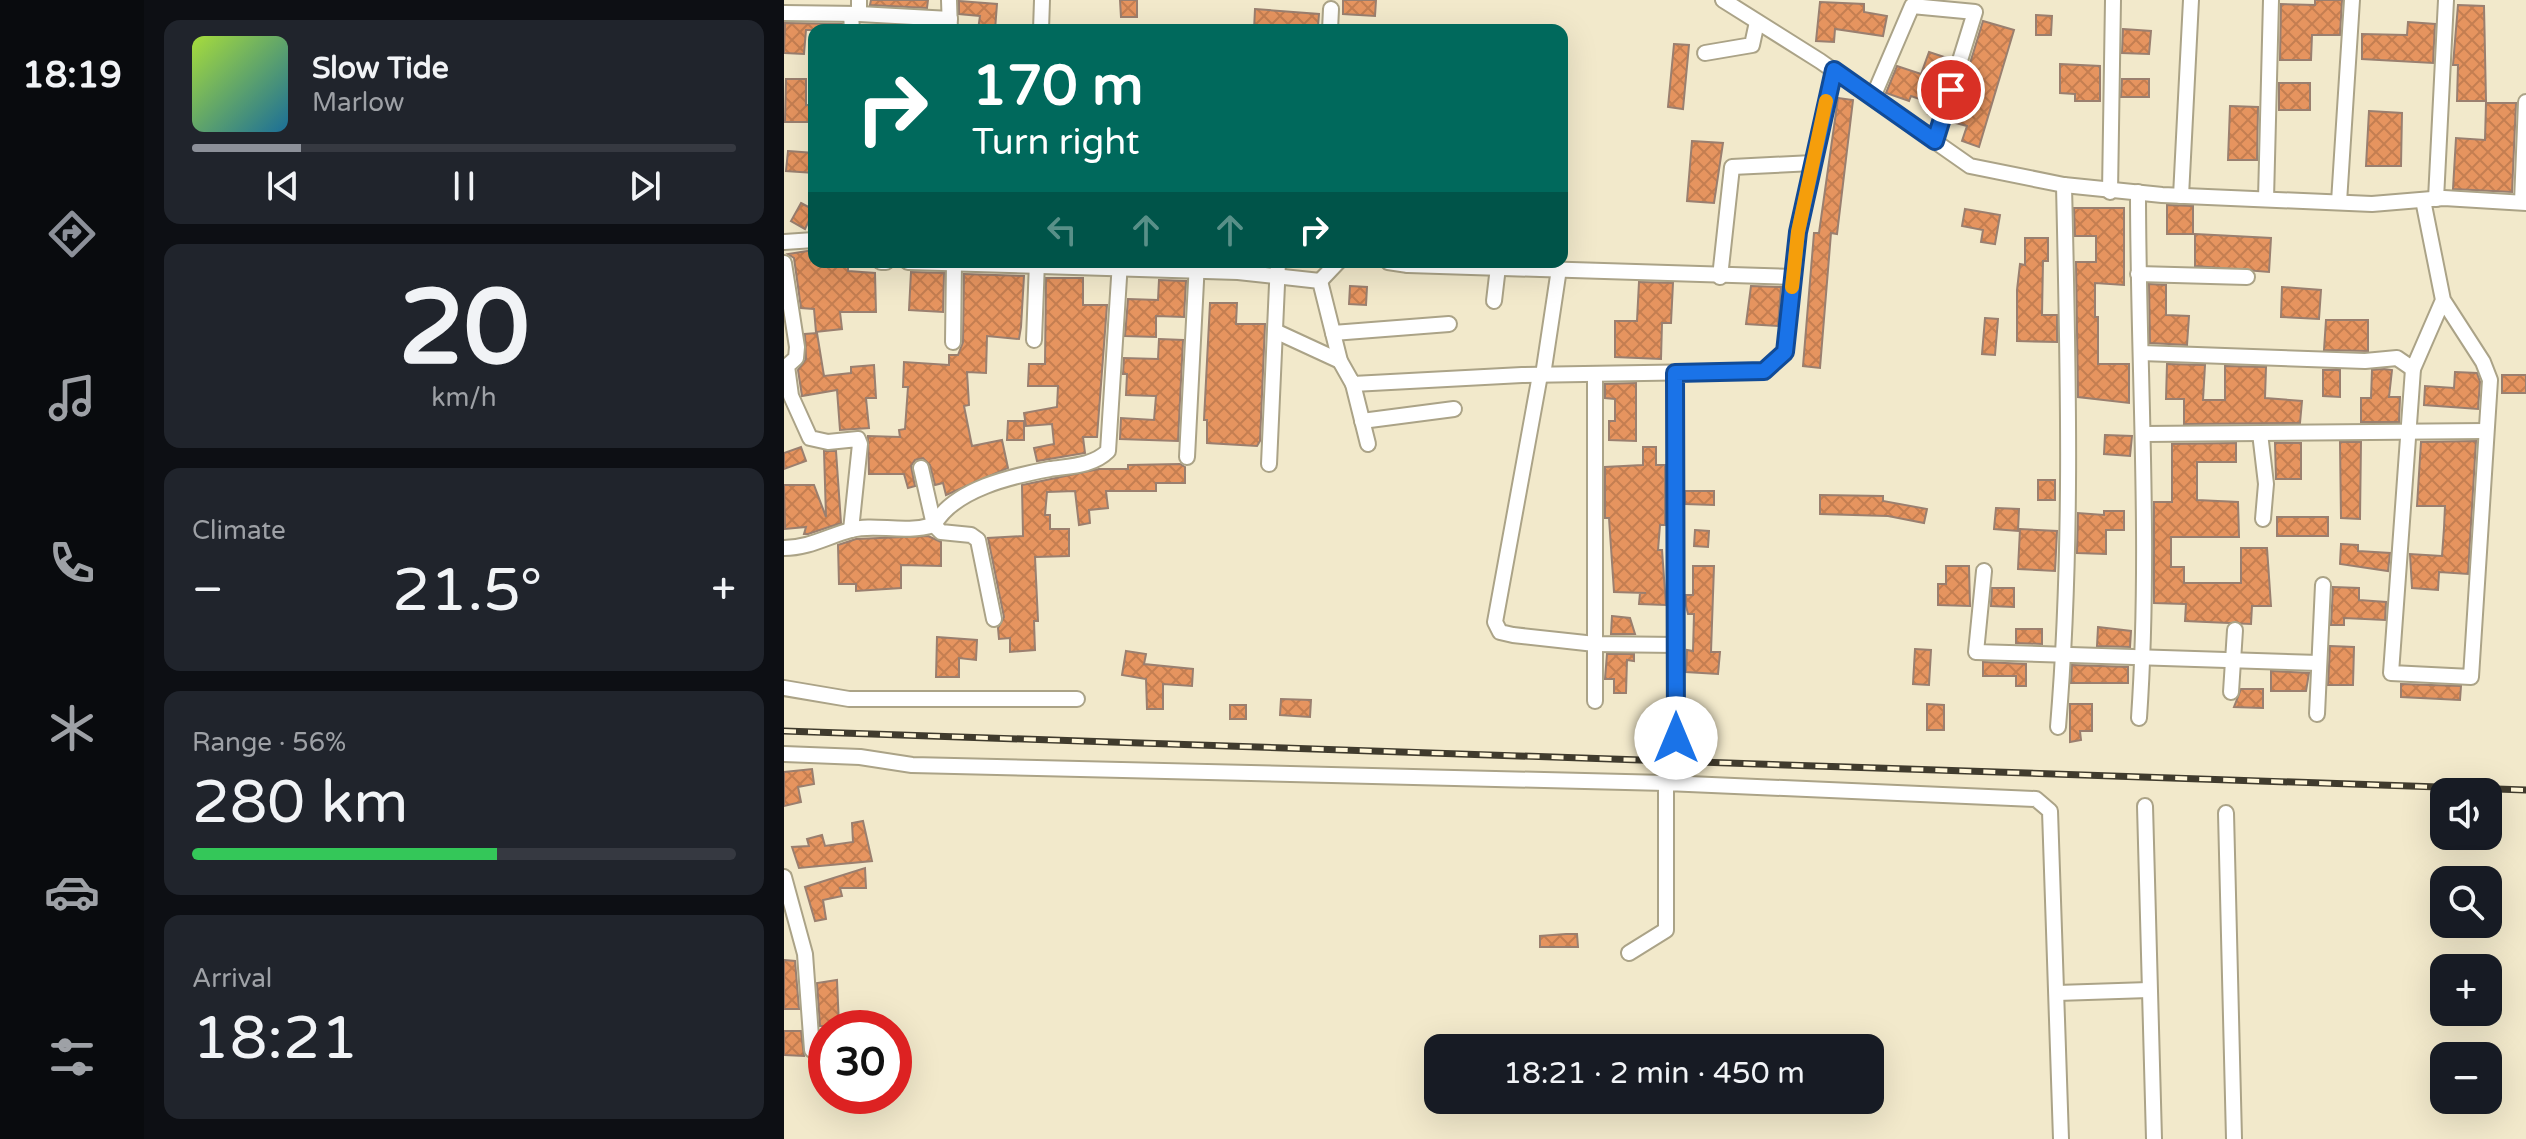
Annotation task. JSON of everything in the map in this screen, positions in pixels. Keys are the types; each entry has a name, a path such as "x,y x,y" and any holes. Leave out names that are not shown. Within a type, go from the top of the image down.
{"street":[{"path":"784,13 856,9 950,24 949,0"},
{"path":"1041,24 1042,0"},
{"path":"1723,0 1834,70 1970,166 2110,192 2339,202 2430,199 2524,202 2526,102"},
{"path":"2110,192 2113,0"},
{"path":"2181,196 2191,0"},
{"path":"2266,199 2271,0"},
{"path":"2339,202 2352,0"},
{"path":"2443,300 2413,369 2391,673 2471,677 2490,380 2483,362 2443,300 2430,199 2446,0"},
{"path":"1873,97 1912,6 1975,12 1935,141"},
{"path":"1330,24 1331,9"},
{"path":"1705,53 1752,45 1757,22"},
{"path":"1353,384 1541,375 1764,371 1785,352 1798,232 1834,70"},
{"path":"1720,277 1732,167 1813,163"},
{"path":"2058,727 2064,653 2070,441 2064,185"},
{"path":"2138,192 2144,434 2143,655 2139,718"},
{"path":"784,242 808,240"},
{"path":"784,263 797,347 796,358 787,366 796,413 810,438 828,442 858,439 860,444 851,530"},
{"path":"953,342 954,268"},
{"path":"1034,340 1037,268"},
{"path":"784,548 809,545 851,530 911,532 934,525 942,511 975,491 1028,473 1098,461 1108,451 1120,268"},
{"path":"1187,457 1197,268"},
{"path":"1269,464 1278,268 1320,281"},
{"path":"1320,281 1332,268"},
{"path":"1494,301 1498,268"},
{"path":"1528,268 1720,277 1793,277"},
{"path":"1559,269 1495,622 1500,632 1595,644 1676,645"},
{"path":"2138,274 2247,277"},
{"path":"1320,281 1340,361 1353,384 1368,444"},
{"path":"1333,333 1449,324"},
{"path":"1275,331 1340,361"},
{"path":"2141,353 2365,361 2397,358 2413,369"},
{"path":"1675,373 1676,738"},
{"path":"1595,374 1595,701"},
{"path":"1362,421 1454,409"},
{"path":"2144,434 2408,429 2486,431"},
{"path":"2260,433 2266,484 2263,519"},
{"path":"921,468 934,525 941,532 971,535 978,540 994,619"},
{"path":"1984,571 1976,652 2319,663"},
{"path":"2317,714 2323,585"},
{"path":"2231,692 2235,630"},
{"path":"784,688 849,699 1077,699"},
{"path":"784,754 860,757 912,765 1666,783 2036,799 2050,811 2061,1139"},
{"path":"1629,953 1666,930 1666,783"},
{"path":"2145,806 2154,1139"},
{"path":"2226,813 2234,1139"},
{"path":"784,877 791,921 808,978 810,1010"},
{"path":"2057,993 2149,990"}],"building":[{"path":"871,0 928,0 927,8 870,5"},
{"path":"1120,0 1137,0 1137,17 1121,17"},
{"path":"1343,0 1376,0 1375,16 1343,14"},
{"path":"2315,0 2342,0 2340,35 2312,35 2311,60 2280,60 2281,4 2315,5"},
{"path":"959,1 997,4 995,24 979,24 980,16 959,14"},
{"path":"1820,2 1864,4 1864,12 1887,16 1883,36 1835,29 1834,42 1816,41"},
{"path":"2458,5 2484,6 2486,101 2457,101 2458,65 2453,65"},
{"path":"1255,9 1319,14 1318,24 1254,24"},
{"path":"2036,15 2052,16 2051,35 2036,35"},
{"path":"1983,21 2014,30 1979,147 1962,141 1967,126 1952,122"},
{"path":"2408,22 2435,24 2433,63 2362,59 2362,34 2407,35"},
{"path":"785,23 842,24 808,24 804,54 784,53"},
{"path":"2123,29 2151,31 2149,54 2122,53"},
{"path":"1674,44 1689,45 1683,109 1668,107"},
{"path":"1929,52 1950,59 1932,115 1928,114 1931,103 1911,96 1909,101 1886,93 1897,66 1921,74"},
{"path":"2060,64 2100,66 2100,101 2075,101 2075,94 2060,93"},
{"path":"786,79 806,79 808,122 785,122"},
{"path":"2122,79 2149,79 2149,97 2121,97"},
{"path":"2279,83 2310,83 2310,110 2279,110"},
{"path":"1838,98 1853,100 1837,234 1831,233 1820,368 1803,366 1814,233 1819,233"},
{"path":"2486,103 2516,103 2512,192 2453,189 2456,138 2485,140"},
{"path":"2230,106 2258,107 2257,160 2228,160"},
{"path":"2369,111 2402,113 2401,166 2366,166"},
{"path":"1692,141 1723,143 1714,203 1687,201"},
{"path":"788,151 808,153 808,173 786,171"},
{"path":"801,203 808,207 805,229 791,221"},
{"path":"2167,205 2193,206 2193,234 2167,234"},
{"path":"2074,208 2124,208 2124,285 2095,283 2095,317 2098,317 2098,364 2129,364 2129,403 2078,397 2076,262 2096,262 2096,236 2075,236"},
{"path":"1965,209 2000,215 1995,244 1981,242 1983,230 1962,226"},
{"path":"2195,234 2271,238 2269,272 2195,266"},
{"path":"2025,238 2048,238 2048,261 2043,261 2042,315 2057,315 2057,342 2017,341 2017,290 2020,264 2025,265"},
{"path":"808,251 808,268 848,268 848,271 875,273 876,312 840,312 842,329 816,332 814,309 801,308 794,258 788,254"},
{"path":"911,272 944,273 943,312 909,310"},
{"path":"964,274 1024,276 1021,327 1019,339 987,336 986,373 967,372 969,405 964,406 972,446 1002,440 1008,468 946,495 943,483 935,485 930,465 923,458 915,460 911,466 915,486 908,488 904,474 869,474 868,436 900,437 899,430 905,429 908,387 903,387 904,362 949,365 949,355 958,355 963,342"},
{"path":"1046,278 1083,278 1083,305 1107,305 1097,437 1083,437 1085,453 1037,461 1034,448 1054,444 1052,424 1026,426 1024,413 1057,407 1058,386 1028,386 1029,364 1045,364"},
{"path":"1159,280 1186,281 1184,317 1156,316 1156,337 1125,336 1128,299 1158,300"},
{"path":"1639,282 1673,283 1671,323 1662,323 1661,359 1615,357 1615,321 1637,321"},
{"path":"2149,284 2166,285 2166,315 2189,316 2187,345 2150,343"},
{"path":"1350,286 1367,287 1366,305 1349,304"},
{"path":"1751,286 1781,287 1778,326 1746,324"},
{"path":"2282,287 2321,290 2319,319 2281,317"},
{"path":"1210,303 1237,303 1236,324 1265,324 1260,441 1257,446 1207,443 1207,420 1204,420"},
{"path":"1985,318 1998,319 1995,355 1982,354"},
{"path":"2326,320 2368,320 2368,351 2324,350"},
{"path":"817,333 824,376 851,373 851,367 874,365 876,398 866,398 869,428 840,430 837,390 802,396 798,370 806,359 805,334"},
{"path":"1159,339 1183,340 1178,441 1120,439 1121,418 1154,420 1156,396 1126,395 1124,358 1158,359"},
{"path":"2167,364 2205,365 2203,400 2225,400 2225,366 2266,367 2265,398 2302,401 2300,423 2184,424 2184,399 2166,399"},
{"path":"2323,370 2340,370 2340,397 2323,396"},
{"path":"2372,370 2392,370 2389,397 2400,397 2399,422 2361,422 2361,398 2371,398"},
{"path":"2455,372 2477,373 2480,382 2478,409 2424,405 2425,386 2454,388"},
{"path":"2502,375 2526,375 2526,393 2502,393"},
{"path":"1636,383 1636,441 1609,440 1609,421 1615,421 1615,399 1605,398 1605,384"},
{"path":"1008,421 1024,421 1024,440 1007,440"},
{"path":"2105,435 2132,436 2130,456 2104,454"},
{"path":"2476,441 2468,574 2439,572 2438,590 2412,588 2410,554 2442,556 2444,528 2445,506 2417,506 2421,442"},
{"path":"2340,442 2361,442 2360,519 2341,518"},
{"path":"2236,443 2236,462 2197,462 2197,500 2238,502 2239,537 2171,537 2171,567 2184,567 2184,583 2241,583 2241,548 2267,548 2271,606 2252,606 2251,624 2185,621 2186,604 2154,603 2154,502 2172,502 2172,444"},
{"path":"2275,443 2301,443 2301,479 2276,479"},
{"path":"801,447 806,461 784,469 784,453"},
{"path":"1643,447 1656,447 1656,465 1665,465 1665,525 1660,525 1658,550 1662,550 1666,605 1639,604 1640,593 1646,593 1614,592 1609,518 1605,518 1605,467 1643,465"},
{"path":"824,451 836,451 841,523 808,534 804,534 806,527 785,529 784,485 814,485 826,517"},
{"path":"1180,464 1185,467 1185,483 1156,483 1156,491 1106,491 1108,508 1089,510 1090,523 1079,525 1075,491 1047,492 1045,515 1050,515 1050,529 1069,529 1069,556 1035,557 1038,621 1034,621 1035,650 1010,652 1010,638 999,639 998,628 1004,617 988,538 1023,536 1022,485 1099,469 1128,469 1128,465"},
{"path":"2038,480 2055,480 2055,500 2038,500"},
{"path":"1685,491 1714,491 1714,505 1685,504"},
{"path":"1820,495 1883,496 1883,501 1927,509 1924,523 1888,516 1820,514"},
{"path":"1996,508 2019,509 2018,531 1994,529"},
{"path":"2104,511 2124,511 2124,530 2106,530 2106,554 2077,553 2078,513 2104,515"},
{"path":"2277,517 2328,517 2328,536 2277,536"},
{"path":"2020,529 2057,531 2055,571 2018,569"},
{"path":"1695,530 1709,531 1708,547 1694,546"},
{"path":"928,536 941,542 941,566 901,565 901,588 856,591 856,584 839,584 838,545 856,539"},
{"path":"2341,544 2358,545 2358,551 2390,553 2388,571 2340,564"},
{"path":"1693,566 1714,566 1711,652 1720,652 1718,674 1686,672 1687,650 1693,651 1694,614 1688,614 1686,595 1693,595"},
{"path":"1946,566 1969,566 1970,606 1938,605 1938,584 1946,584"},
{"path":"2333,587 2359,588 2359,600 2386,602 2385,620 2344,618 2344,625 2331,625"},
{"path":"1992,588 2014,588 2014,607 1991,606"},
{"path":"1612,616 1630,618 1635,634 1611,634"},
{"path":"2098,627 2131,631 2130,647 2097,646"},
{"path":"2016,629 2042,629 2042,644 2016,643"},
{"path":"937,637 977,640 976,660 959,658 959,677 936,677"},
{"path":"2330,646 2354,647 2353,685 2328,685"},
{"path":"1915,649 1931,650 1929,685 1913,684"},
{"path":"1126,651 1146,654 1144,664 1193,669 1192,686 1163,684 1163,709 1147,709 1146,679 1122,675"},
{"path":"1607,654 1634,654 1634,661 1627,660 1626,693 1614,693 1614,679 1605,679"},
{"path":"1983,662 2026,664 2026,686 2016,686 2016,676 1983,676"},
{"path":"2072,665 2128,667 2128,683 2071,683"},
{"path":"2271,671 2309,673 2306,691 2271,691"},
{"path":"2401,684 2461,686 2460,700 2401,697"},
{"path":"2241,689 2263,689 2263,708 2234,707"},
{"path":"1281,699 1311,700 1310,717 1280,715"},
{"path":"1927,704 1944,705 1944,730 1927,730"},
{"path":"2070,704 2092,704 2092,731 2080,731 2081,740 2070,742"},
{"path":"1230,705 1246,705 1246,719 1230,719"},
{"path":"812,769 814,784 798,787 801,802 784,806 784,772"},
{"path":"863,821 872,861 799,868 792,847 809,846 807,839 822,835 825,846 853,842 852,823"},
{"path":"865,868 866,888 840,888 842,896 823,900 826,919 815,921 805,887"},
{"path":"1577,934 1578,947 1540,947 1540,936"},
{"path":"784,960 795,961 799,1009 784,1009"},
{"path":"837,980 838,1010 819,1010 817,983"},
{"path":"784,1031 801,1031 804,1056 784,1055"}],"railway":[{"path":"784,731 2526,790"}],"slow traffic":[{"path":"1792,287 1798,232 1826,101"}],"route":[{"path":"1676,738 1675,373 1764,371 1785,352 1798,232 1834,70 1935,141 1951,90"}]}
